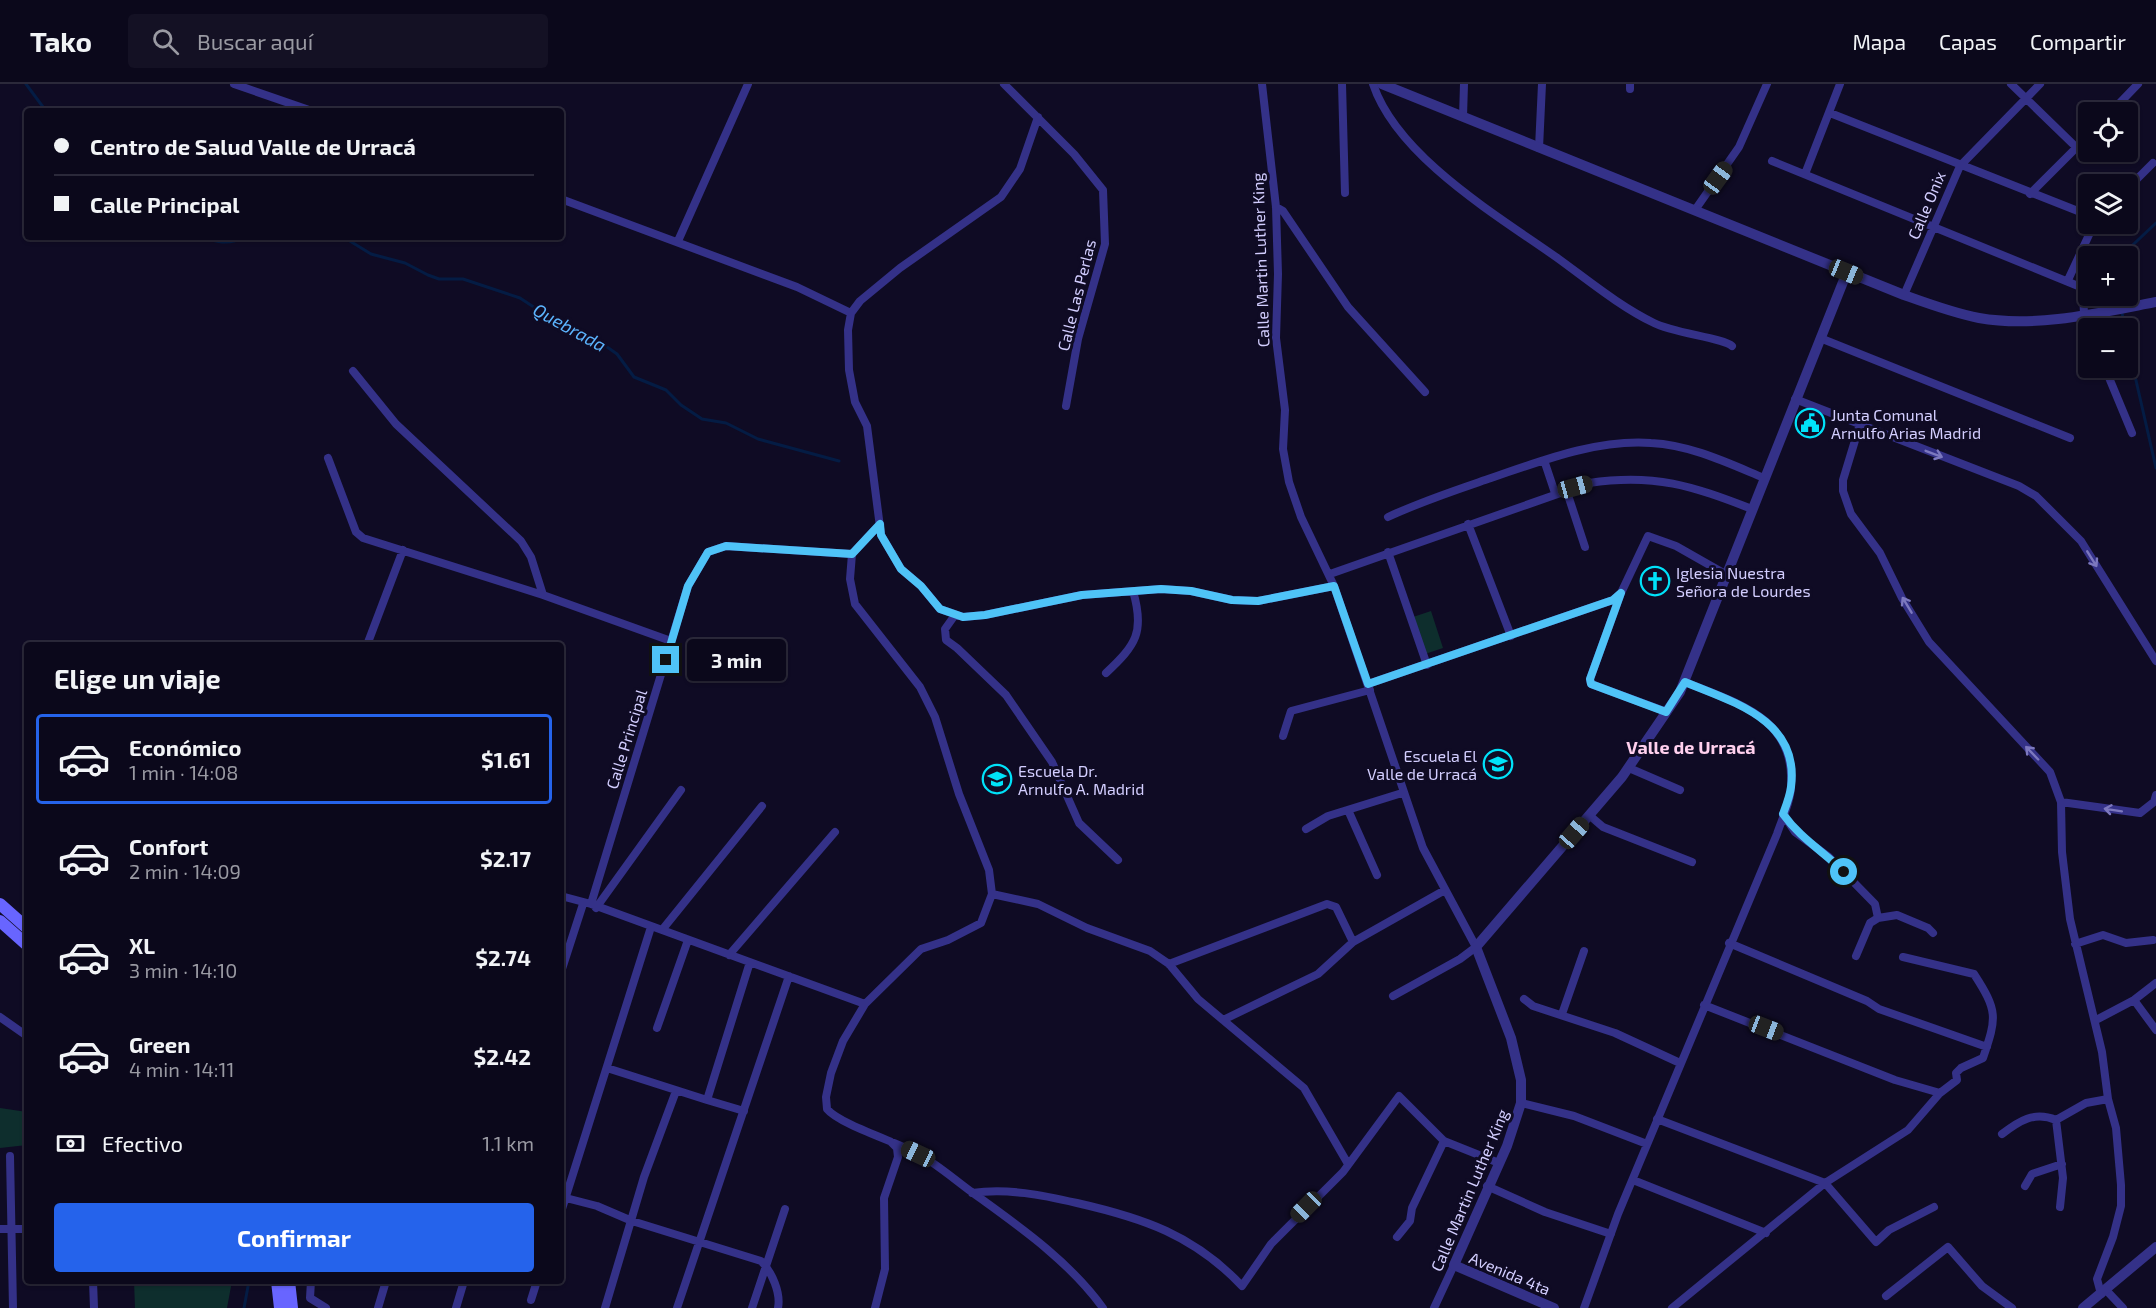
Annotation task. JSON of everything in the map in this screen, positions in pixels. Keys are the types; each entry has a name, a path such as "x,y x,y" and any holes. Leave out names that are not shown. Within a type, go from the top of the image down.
{"main road":[{"path":"0,904 24,925"},
{"path":"0,921 24,942"},
{"path":"277,1284 280,1308"},
{"path":"289,1284 292,1308"}],"street":[{"path":"234,84 303,108"},
{"path":"678,241 748,84"},
{"name":"Calle Las Perlas","path":"1004,84 1074,153 1103,190 1106,208 1105,244 1078,339 1066,406"},
{"name":"Calle Martin Luther King","path":"1262,84 1276,207 1278,274 1276,338 1285,410 1283,449 1289,482 1301,517 1330,574 1402,793 1423,848 1476,946 1511,1038 1521,1080 1521,1103 1499,1163 1434,1308"},
{"path":"1342,84 1345,193"},
{"path":"1373,84 1387,116 1427,161 1543,248 1644,318 1666,329 1732,346"},
{"path":"1463,117 1464,84"},
{"path":"1539,148 1542,84"},
{"path":"1695,210 1739,147 1767,84"},
{"path":"1805,174 1840,84"},
{"path":"2011,84 2077,148 2030,194"},
{"name":"Calle Onix","path":"1904,295 1959,166 2040,84"},
{"path":"2121,102 2138,84"},
{"path":"1389,86 1846,272 1957,313 1994,320 2023,321 2107,312 2156,302"},
{"path":"1830,113 2078,211"},
{"path":"1038,117 1020,169 1001,196 900,268 860,301 851,313 848,330 849,370 855,402 867,426 881,535 901,569 921,586 940,609 955,615 985,615 1082,595 1133,591 1191,591 1232,600 1258,601 1334,586"},
{"path":"1772,161 2068,280 2083,288 2085,318"},
{"path":"2138,178 2154,163"},
{"path":"564,200 797,287 851,313"},
{"path":"1276,207 1283,212 1348,307 1425,392"},
{"path":"2068,280 2089,234"},
{"path":"1393,996 1460,959 1476,946 1629,768 1685,682 1846,272"},
{"path":"1820,338 2070,438"},
{"path":"353,371 396,424 521,541 531,557 543,595"},
{"path":"2109,378 2132,433"},
{"path":"1795,399 2019,486 2036,495 2081,542 2156,661"},
{"path":"1860,424 1843,480 1843,491 1851,514 1880,553 1929,642 2050,772 2061,802 2062,852 2075,944 2096,1020 2108,1099 2116,1128 2121,1206 2113,1237 2097,1280 2103,1292 2123,1308"},
{"path":"1389,518 1417,503 1544,460 1604,445 1650,443 1709,456 1764,478"},
{"path":"328,458 356,532 363,538 543,595 671,641"},
{"path":"1544,460 1555,493"},
{"path":"1330,574 1566,489 1589,483 1630,478 1658,480 1707,492 1752,509"},
{"path":"1566,489 1585,547"},
{"path":"880,524 852,554 850,579 855,604 920,687 925,697 989,870 992,894 981,923 948,940 921,949 865,1004 843,1041 831,1073 826,1103 832,1115 838,1119 918,1154 972,1193 1059,1259 1103,1308"},
{"path":"1468,524 1511,636"},
{"path":"1666,712 1591,684 1590,679 1621,593 1648,536 1676,546 1726,575"},
{"name":"Calle Principal","path":"564,965 590,905 688,586 708,552 726,546 852,554"},
{"path":"368,642 403,550"},
{"path":"1389,552 1427,665"},
{"path":"1106,673 1124,656 1134,642 1139,629 1138,609 1133,591"},
{"path":"1283,736 1291,711 1369,687 1613,600 1621,593"},
{"path":"955,615 945,629 946,640 1006,695 1052,762 1079,823 1118,860"},
{"path":"1584,1308 1632,1180 1783,814 1791,787 1790,763 1785,745 1774,728 1752,709 1685,682"},
{"path":"1629,768 1680,790"},
{"path":"590,905 681,790"},
{"path":"1306,829 1328,816 1402,793"},
{"path":"2061,802 2140,813 2154,802 2156,795"},
{"path":"662,930 762,806"},
{"path":"1348,810 1377,875"},
{"path":"1783,814 1795,832 1829,857 1875,904 1878,918"},
{"path":"1589,815 1602,827 1692,862"},
{"path":"729,955 836,832"},
{"path":"1223,1020 1318,974 1353,942 1445,890"},
{"path":"992,894 1038,904 1087,928 1150,951 1169,964 1198,999 1304,1088 1348,1164"},
{"path":"564,897 865,1004"},
{"path":"1169,964 1327,904 1336,907 1353,942"},
{"path":"1856,956 1870,923 1878,918 1898,915 1928,928 1933,933"},
{"path":"564,1204 651,927"},
{"path":"2075,944 2103,935 2126,943 2153,940"},
{"path":"657,1028 688,940"},
{"path":"1729,944 1879,1008 1987,1047"},
{"path":"1562,1014 1584,951"},
{"path":"1672,1308 1825,1184 1908,1130 1940,1093 1957,1080 1956,1073 1961,1068 1983,1058 1994,1024 1991,1000 1974,974 1903,957"},
{"path":"707,1100 750,962"},
{"path":"677,1308 789,976"},
{"path":"2096,1020 2134,1000 2156,983"},
{"path":"1524,999 1533,1006 1615,1033 1680,1063"},
{"path":"2134,1000 2156,1030"},
{"path":"1704,1005 1895,1080 1940,1093"},
{"path":"0,1017 24,1034"},
{"path":"608,1068 744,1111"},
{"path":"605,1308 644,1177 676,1091"},
{"path":"972,1193 993,1190 1027,1193 1144,1220 1188,1243 1242,1286 1271,1244 1348,1164 1400,1096 1444,1142 1499,1163"},
{"path":"2002,1134 2018,1122 2039,1114 2055,1120 2086,1103 2108,1099"},
{"path":"1521,1103 1574,1116 1647,1144"},
{"path":"1657,1119 1825,1184 1876,1242 1889,1230 1934,1207"},
{"path":"2055,1120 2062,1164 2060,1207"},
{"path":"875,1308 885,1269 884,1197 898,1157 897,1149 891,1142"},
{"path":"1397,1238 1410,1221 1412,1208 1444,1142"},
{"path":"10,1156 13,1308"},
{"path":"2025,1186 2032,1174 2062,1164"},
{"path":"1632,1180 1766,1233"},
{"path":"1488,1186 1545,1212 1611,1234"},
{"path":"566,1198 597,1206 632,1221 761,1261 766,1266 778,1293 778,1308"},
{"path":"752,1308 785,1209"},
{"path":"0,1229 24,1229"},
{"path":"1886,1296 1948,1247 1982,1286 2012,1308"},
{"path":"2083,1308 2156,1247"},
{"name":"Avenida 4ta","path":"1454,1265 1554,1308"},
{"path":"93,1284 94,1308"},
{"path":"311,1284 310,1298 326,1308"},
{"path":"378,1308 385,1284"},
{"path":"456,1308 463,1284"},
{"path":"531,1300 536,1284"}],"green space":[{"path":"1431,611 1443,648 1425,654 1413,617"},
{"path":"0,1108 24,1112 24,1145 0,1148"},
{"path":"134,1284 231,1284 227,1308 135,1308"}],"waterway":[{"name":"Quebrada","path":"26,84 44,108"},
{"path":"2132,246 2156,223"},
{"name":"Quebrada","path":"212,240 227,242 238,240"},
{"name":"Quebrada","path":"348,240 371,254 405,263 439,279 463,279 520,298 564,327 600,342 617,354 634,377 666,390 681,405 702,419 726,423 758,439 839,461"},
{"path":"2122,313 2123,318"},
{"path":"2135,378 2156,468"},
{"path":"244,1308 248,1284"}],"place":[{"name":"Junta Comunal Arnulfo Arias Madrid","path":"1810,423"},
{"name":"Iglesia Nuestra Señora de Lourdes","path":"1655,581"},
{"name":"Escuela El Valle de Urracá","path":"1498,764"},
{"name":"Escuela Dr. Arnulfo A. Madrid","path":"997,779"}],"district":[{"name":"Valle de Urracá","path":"1691,747"}],"route":[{"path":"666,660 688,586 708,552 726,546 852,554 880,524 881,535 901,569 921,586 940,609 963,617 985,615 1082,595 1161,589 1191,591 1232,600 1258,601 1334,586 1368,684 1613,600 1621,593 1590,679 1591,684 1666,712 1685,682 1752,709 1774,728 1785,745 1790,763 1791,787 1783,814 1795,832 1829,857 1844,872"}]}
